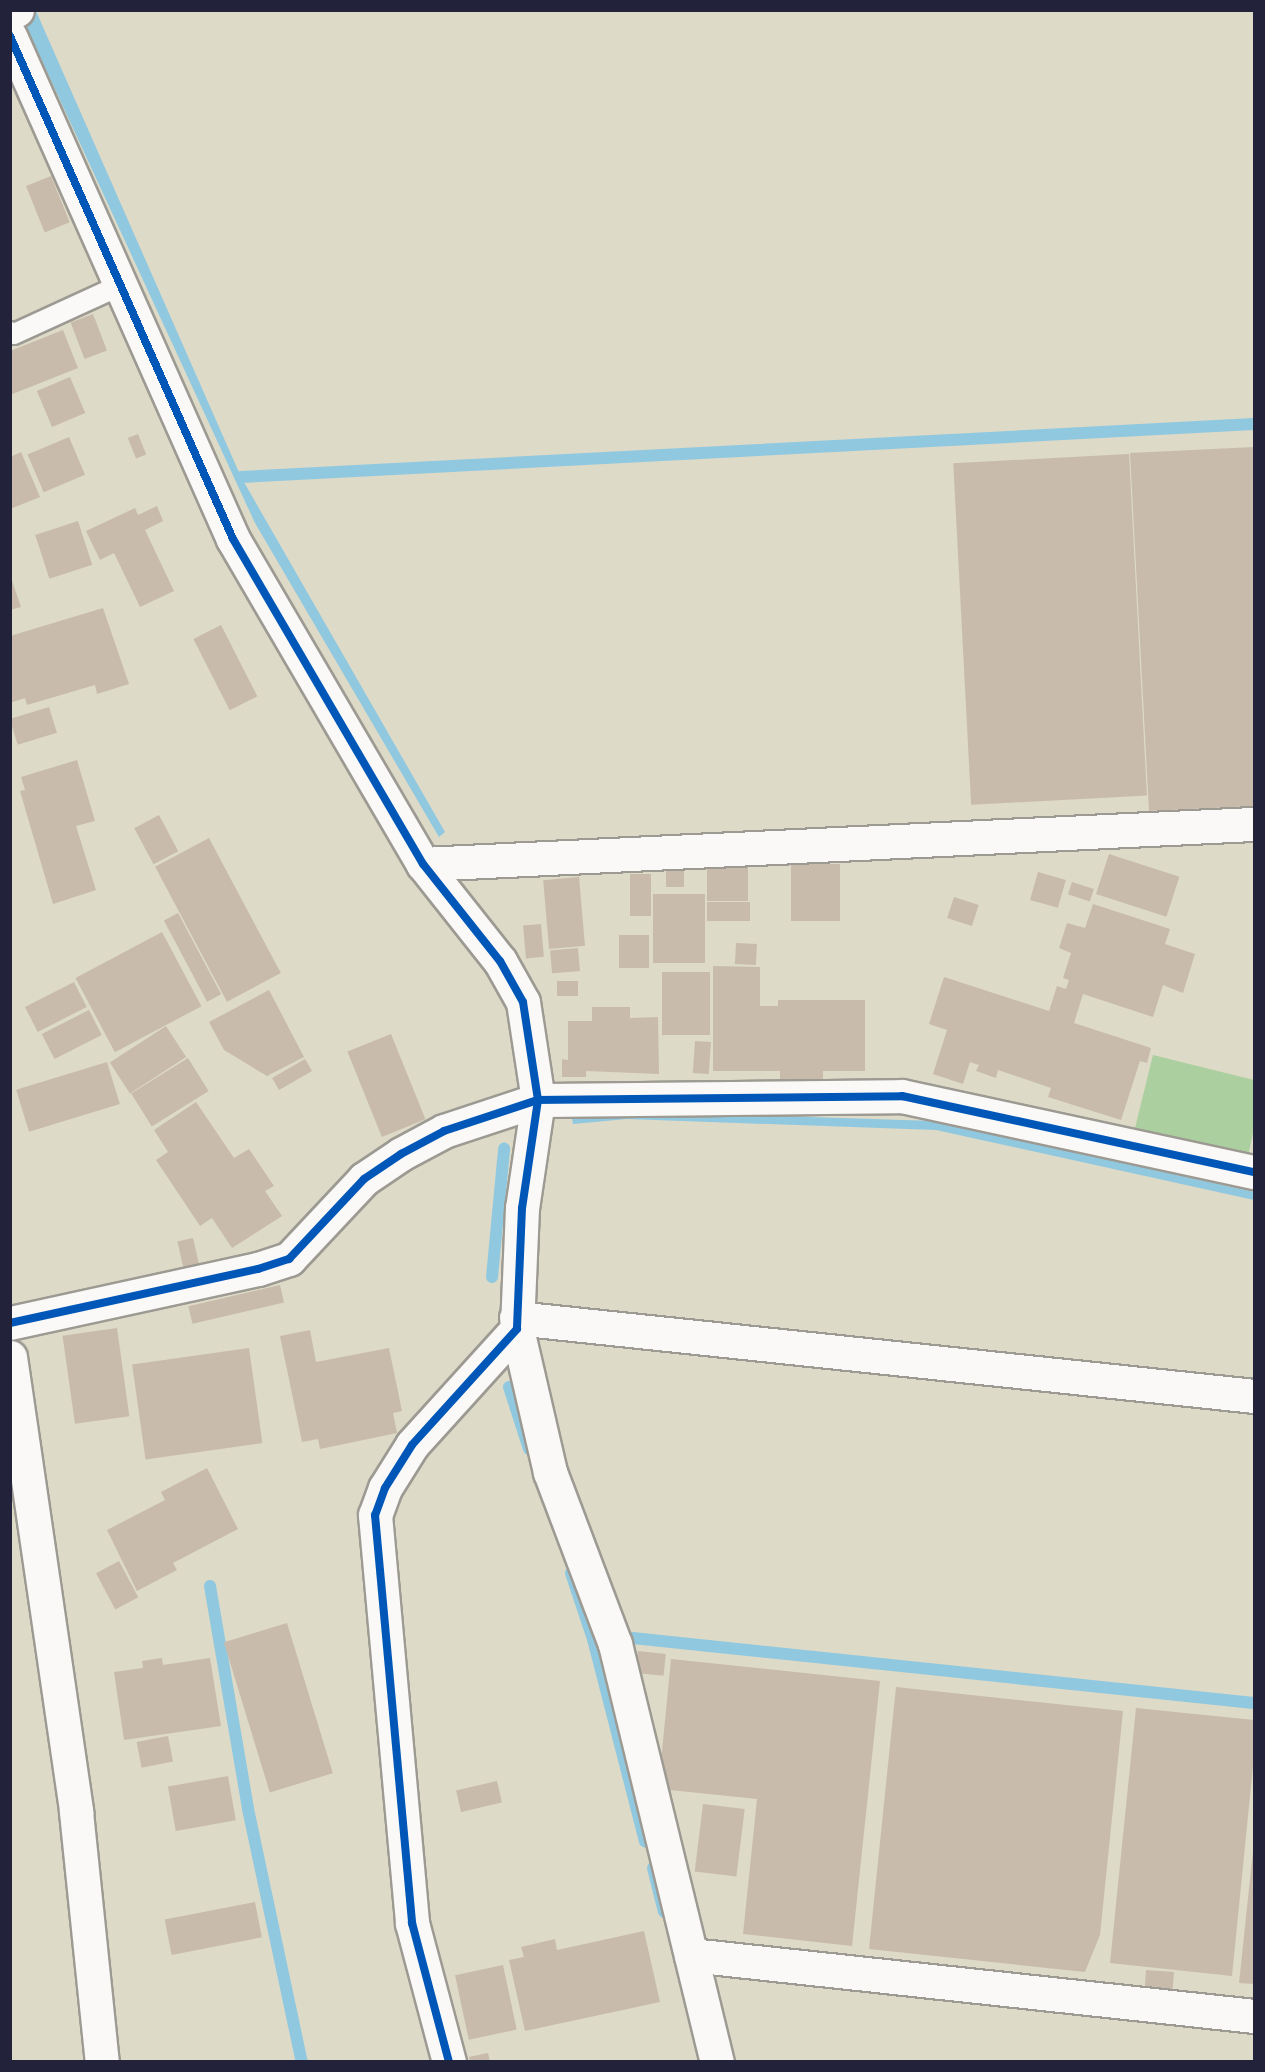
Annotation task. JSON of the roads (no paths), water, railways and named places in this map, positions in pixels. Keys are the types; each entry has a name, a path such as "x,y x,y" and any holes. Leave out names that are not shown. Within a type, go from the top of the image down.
{"street":[{"path":"13,18 121,285 233,539 423,864 500,961 523,1002 538,1100 522,1208 516,1323 550,1472 615,1644 717,2061"},
{"path":"423,864 1254,824"},
{"path":"10,1323 258,1269 289,1258 364,1179 401,1154 444,1131 538,1100 902,1096 1254,1172"},
{"path":"516,1323 1254,1396"},
{"path":"449,2061 412,1923 375,1515 385,1488 412,1445 516,1323"},
{"path":"10,1357 76,1812 102,2061"},
{"path":"691,1955 1254,2016"}],"lane":[{"path":"10,332 14,334 121,285"}],"water":[{"path":"19,11 36,11 241,477 445,832 439,837 255,523"},
{"path":"624,1111 935,1121 1254,1192 1254,1200 936,1130 627,1119 573,1124 572,1118"}],"waterway":[{"path":"241,477 1254,424"},
{"path":"492,1277 504,1149"},
{"path":"509,1387 529,1449"},
{"path":"571,1573 593,1639 645,1841"},
{"path":"210,1586 248,1809 302,2062"},
{"path":"623,1637 1254,1703"},
{"path":"653,1868 664,1912"}]}
